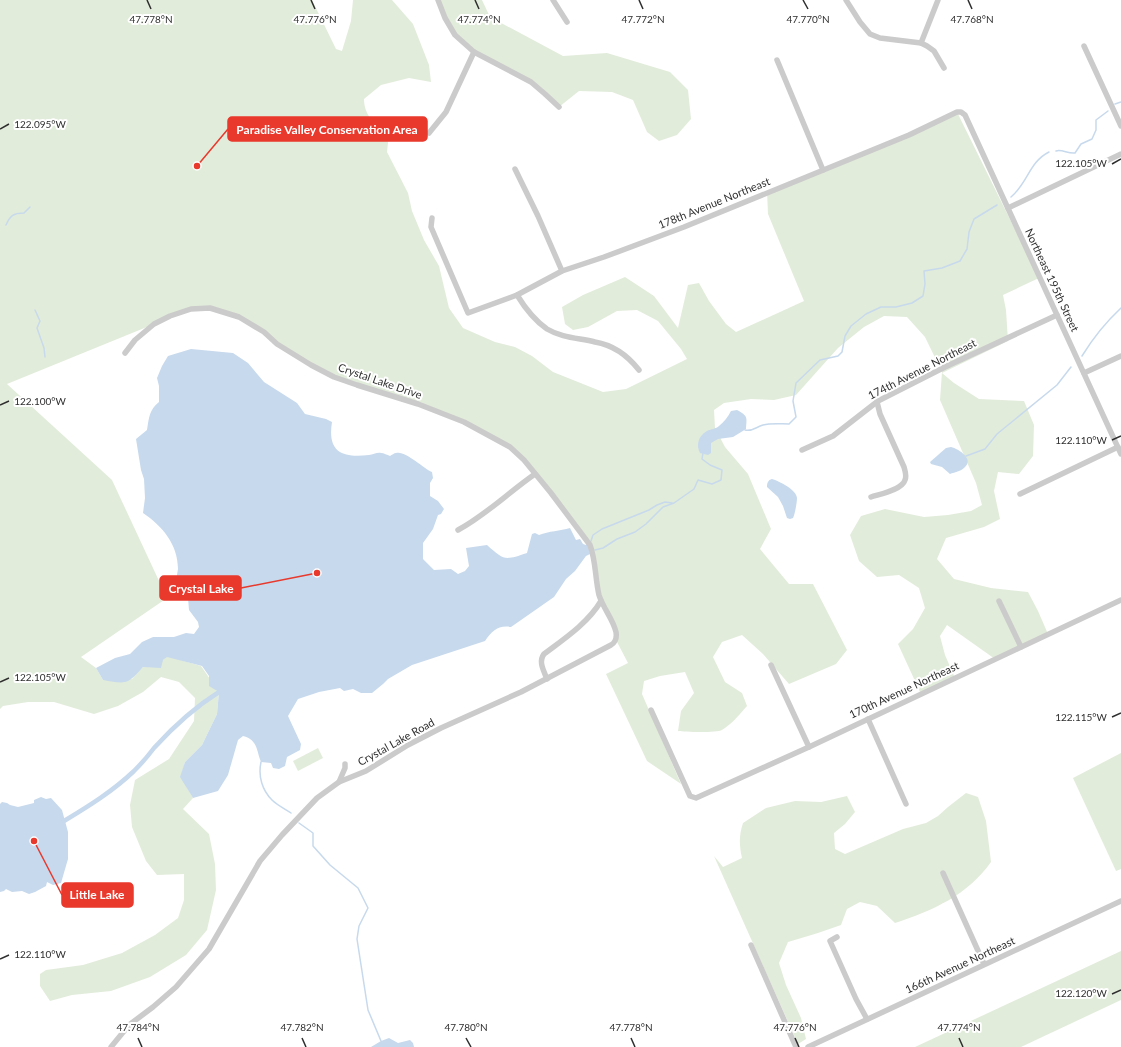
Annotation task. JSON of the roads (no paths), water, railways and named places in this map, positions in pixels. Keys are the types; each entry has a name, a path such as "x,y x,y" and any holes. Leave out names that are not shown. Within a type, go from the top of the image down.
{"street":[{"path":"438,0 445,18 455,35 474,52 531,82 559,107"},
{"path":"553,0 567,22"},
{"path":"846,0 860,22 870,34 880,38 921,43 934,51 944,68"},
{"path":"921,43 938,0"},
{"path":"1084,46 1121,126"},
{"path":"429,133 446,112 474,52"},
{"path":"777,60 823,170"},
{"name":"178th Avenue Northeast","path":"432,218 431,227 468,314 517,294 562,271 684,227 909,135 957,112 961,112 965,115"},
{"name":"Northeast 195th Street","path":"965,115 1121,454"},
{"path":"1008,208 1121,154"},
{"path":"515,169 538,216 562,271"},
{"path":"517,294 528,312 549,330 565,337 605,345 626,357 639,370"},
{"name":"Crystal Lake Drive","path":"125,353 135,340 154,324 170,316 191,309 210,308 239,316 264,332 277,344 311,366 357,386 418,404 464,422 510,447 524,460 542,482"},
{"name":"174th Avenue Northeast","path":"802,450 833,436 877,402 945,367 1057,315"},
{"path":"1084,373 1121,356"},
{"path":"871,497 901,486 906,475 904,467 880,414 877,402"},
{"path":"1020,494 1118,447"},
{"path":"458,530 474,520 514,488 535,474"},
{"name":"Crystal Lake Road","path":"111,1047 129,1025 176,987 209,949 260,862 282,835 317,798 339,782 366,772 408,745 441,728 521,692 614,643 617,637 616,631 601,601 596,581 593,554 589,544 562,506 542,482"},
{"name":"170th Avenue Northeast","path":"650,710 690,796 696,798 809,747 1121,600"},
{"path":"547,679 542,664 542,658 583,623 597,608 601,601"},
{"path":"999,601 1021,647"},
{"path":"771,666 809,747"},
{"path":"868,719 906,804"},
{"path":"339,782 345,768 344,764"},
{"path":"942,873 984,964"},
{"name":"166th Avenue Northeast","path":"808,1047 1121,900"},
{"path":"837,937 830,941 856,999 867,1019"},
{"path":"751,945 796,1047"}],"water":[{"path":"191,349 233,353 248,363 264,382 297,403 305,414 332,422 332,441 339,451 345,454 360,456 383,453 390,456 394,453 400,453 432,472 433,478 430,483 430,496 438,501 444,509 441,514 438,515 433,529 423,543 423,559 434,570 451,569 458,574 465,571 469,566 466,548 487,545 497,554 505,558 527,553 532,534 535,533 539,535 570,528 576,540 580,539 583,544 586,545 590,541 591,542 589,547 590,554 586,556 575,571 566,579 554,597 511,627 499,628 490,634 485,641 412,665 388,679 372,693 361,693 353,689 344,691 340,688 319,692 298,699 288,716 301,744 300,750 287,757 285,766 279,769 273,768 271,763 261,762 254,743 243,736 238,740 228,775 218,791 193,798 180,777 185,762 202,745 217,714 219,692 209,686 209,676 202,666 167,657 163,660 161,668 143,667 134,677 126,682 103,680 96,668 115,658 130,654 142,642 153,637 174,637 186,633 194,634 199,627 198,622 189,610 188,598 175,590 178,569 172,544 168,536 143,513 145,498 144,479 136,439 147,430 151,411 159,402 159,386 157,378 168,356"},
{"path":"737,410 746,417 746,429 733,437 718,439 711,443 711,453 708,455 700,453 698,444 702,435 719,426 731,411"},
{"path":"951,447 961,452 968,461 964,468 950,474 942,467 931,464 930,462 946,448"},
{"path":"772,479 787,486 796,495 797,502 793,518 787,518 778,497 767,487 768,482"},
{"path":"41,797 46,799 51,798 62,810 68,832 68,859 61,883 53,885 47,882 46,886 29,894 22,891 12,892 6,889 0,892 0,804 2,802 18,807 34,803 34,800"},
{"path":"389,1038 398,1043 410,1040 414,1047 371,1047"}],"waterway":[{"path":"1115,104 1121,102"},
{"path":"1056,151 1075,153 1081,144 1092,139 1096,130 1096,120 1108,111"},
{"path":"1011,197 1017,191 1037,161 1049,152"},
{"path":"745,430 752,430 766,424 789,424 796,417 793,401 796,383 820,360 838,356 842,352 845,336 851,326 866,314 881,307 896,307 912,303 923,296 925,284 924,271 942,268 960,261 967,249 969,232 974,219 997,205"},
{"path":"6,225 12,216 24,213 30,207"},
{"path":"1082,356 1100,330 1121,308"},
{"path":"35,310 40,321 37,328 44,348 45,357"},
{"path":"966,456 985,449 997,434 1057,385 1071,367"},
{"path":"595,550 603,548 617,539 635,532 646,524 663,507 674,503 694,489 698,480 712,484 721,480 722,470 710,465 702,459 703,453"},
{"path":"591,541 593,535 602,529 665,502 672,503"},
{"path":"64,821 83,810 118,785 137,768 169,732 193,711 219,692"},
{"path":"261,762 260,772 263,787 274,802 291,813"},
{"path":"299,823 313,833 313,846 330,865 358,888 368,908 359,926 357,939 368,1010 381,1041"}],"place":[{"name":"Paradise Valley Conservation Area","path":"197,166"},
{"name":"Crystal Lake","path":"317,573"},
{"name":"Little Lake","path":"34,841"}]}
